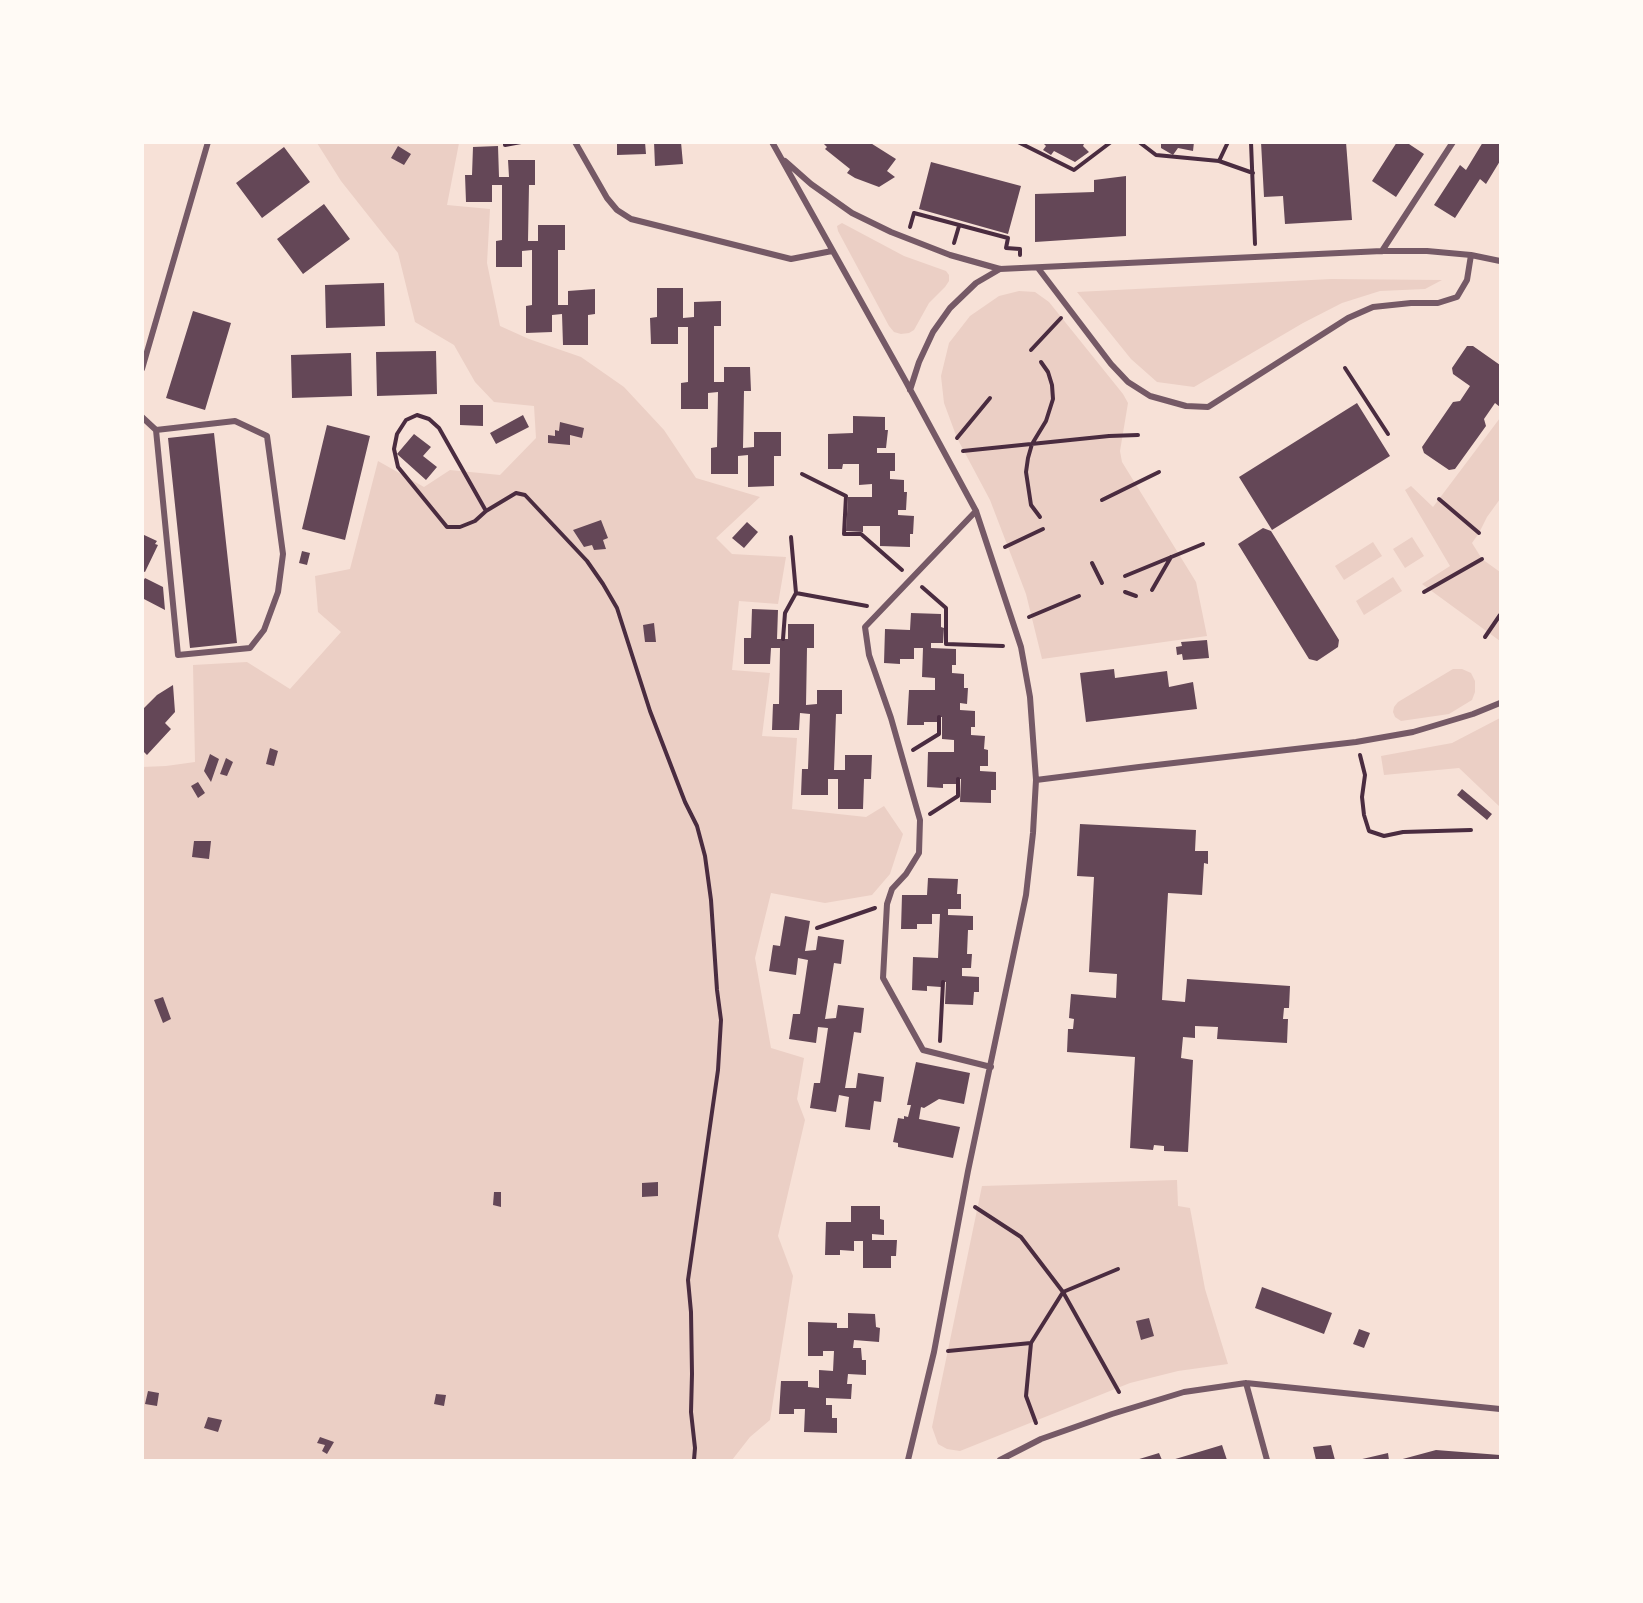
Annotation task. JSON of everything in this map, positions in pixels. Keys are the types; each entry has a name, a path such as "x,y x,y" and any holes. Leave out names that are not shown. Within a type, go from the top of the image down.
{"street":[{"path":"142,369 208,142"},
{"path":"575,142 606,198 617,210 631,219 791,259 832,250"},
{"path":"772,142 976,511 1021,647 1030,697 1036,780 1026,895 968,1171 934,1352 908,1461"},
{"path":"1382,251 1453,142"},
{"path":"780,157 811,184 852,213 891,232 950,255 1000,269 1382,251 1427,251 1471,255 1500,261"},
{"path":"1038,268 1111,364 1128,382 1150,396 1186,406 1208,407 1348,318 1373,307 1438,303 1457,297 1467,280 1471,255"},
{"path":"910,390 919,362 933,332 950,308 976,283 1000,269"},
{"path":"142,417 156,430 178,655 250,648 264,630 278,592 283,554 267,436 235,421 156,430"},
{"path":"976,511 865,627 869,655 903,757 920,820 920,854 892,889 887,904 883,978 923,1050 991,1067"},
{"path":"1036,780 1356,742 1413,732 1473,714 1500,703"},
{"path":"1246,1383 1267,1461"},
{"path":"1000,1461 1041,1439 1112,1414 1184,1392 1246,1383 1500,1409"}],"path":[{"path":"505,144 521,142"},
{"path":"1018,142 1074,170 1111,142"},
{"path":"1139,142 1156,155 1219,161 1253,173"},
{"path":"1219,161 1228,142"},
{"path":"1251,142 1256,257"},
{"path":"914,213 1008,238 1006,248 1020,249 1020,255"},
{"path":"1032,350 1063,315"},
{"path":"1040,517 1031,505 1026,472 1032,444 1046,421 1053,399 1048,372 1041,362"},
{"path":"1345,368 1388,434"},
{"path":"957,438 990,398"},
{"path":"486,512 438,428 429,419 417,415 405,420 397,434 394,449 398,467 447,527 460,527 475,521 516,493 525,495 580,553 603,584 617,608 650,711 697,826 705,856 721,1020 718,1070 688,1280 691,1312 691,1412 694,1461"},
{"path":"963,451 1138,435"},
{"path":"1102,500 1159,472"},
{"path":"1439,499 1479,533"},
{"path":"1005,548 1043,529"},
{"path":"783,639 784,613 796,592 792,537"},
{"path":"1125,576 1203,544"},
{"path":"1152,590 1171,557"},
{"path":"1425,592 1482,559"},
{"path":"1092,563 1102,583"},
{"path":"796,592 883,609"},
{"path":"1125,592 1136,596"},
{"path":"1029,617 1079,596"},
{"path":"1485,637 1500,615"},
{"path":"903,757 939,734 939,717"},
{"path":"1356,742 1365,775 1362,797 1369,831 1384,836 1402,832 1471,830"},
{"path":"920,820 958,796 958,779"},
{"path":"817,928 887,904"},
{"path":"939,1054 943,982"},
{"path":"974,1206 1021,1237 1063,1292 1119,1392"},
{"path":"1036,1424 1026,1396 1031,1343 1063,1292 1118,1269"},
{"path":"945,1351 1031,1343"}],"shaded area":[{"path":"317,143 459,143 447,205 490,209 487,263 500,326 581,357 624,387 664,430 696,478 760,497 716,538 732,554 786,557 778,604 739,601 732,670 770,673 762,736 797,738 792,809 866,817 884,806 903,834 890,874 872,895 825,903 771,893 755,958 771,1048 804,1058 797,1099 805,1120 778,1236 793,1276 770,1420 750,1437 732,1460 143,1460 142,767 195,762 193,665 247,662 290,689 341,632 318,612 315,576 350,569 378,461 424,487 450,470 500,475 536,438 534,406 494,402 475,382 454,345 415,322 398,253 341,181"},
{"path":"842,223 904,256 946,271 949,275 949,281 929,303 914,330 901,334 894,332 889,326 838,231 837,226"},
{"path":"1331,279 1442,280 1425,289 1380,291 1342,303 1303,323 1194,387 1157,382 1131,359 1077,292"},
{"path":"1019,291 1035,292 1049,302 1128,403 1120,451 1122,462 1196,582 1207,636 1042,659 1026,594 990,500 957,438 944,403 941,376 949,343 970,316 999,296"},
{"path":"1500,418 1500,499 1472,543 1482,559 1500,572 1500,641 1422,584 1450,566 1405,490 1411,486 1433,507"},
{"path":"1412,537 1424,556 1405,568 1393,549"},
{"path":"1373,542 1382,556 1344,580 1335,566"},
{"path":"1393,577 1402,591 1364,615 1356,601"},
{"path":"1453,669 1462,669 1471,673 1475,681 1472,700 1449,714 1401,721 1395,717 1394,707 1398,702"},
{"path":"1500,718 1500,807 1459,768 1384,775 1381,756 1452,743"},
{"path":"1177,1180 1178,1206 1190,1208 1205,1289 1228,1364 1178,1371 1130,1383 960,1451 947,1449 938,1444 932,1427 982,1186"}],"building":[{"path":"617,142 645,142 646,154 617,155"},
{"path":"654,142 681,142 683,164 655,166"},
{"path":"822,142 869,142 896,159 887,171 895,177 879,187 855,178 847,173 850,169 825,149 827,147"},
{"path":"1042,142 1085,142 1083,146 1089,152 1075,162 1054,151 1051,155 1043,150 1046,146"},
{"path":"1161,142 1194,142 1193,151 1178,148 1173,155 1161,148"},
{"path":"1261,142 1346,142 1352,220 1285,224 1283,196 1264,197"},
{"path":"1397,142 1406,142 1424,154 1396,197 1372,181"},
{"path":"1483,142 1500,142 1500,161 1486,184 1480,179 1455,218 1434,205 1460,165 1466,170"},
{"path":"398,146 411,154 404,165 391,158"},
{"path":"498,146 499,177 509,177 508,160 535,160 535,185 529,185 528,241 538,241 538,225 565,225 565,250 558,250 558,305 568,305 568,291 595,289 595,314 588,315 588,345 563,345 562,314 552,315 552,332 526,333 526,306 532,305 532,250 522,251 522,267 496,267 496,241 502,240 502,185 492,185 492,202 466,202 465,175 472,175 473,147"},
{"path":"284,147 310,182 262,218 236,183"},
{"path":"931,162 1021,186 1008,234 919,209"},
{"path":"1126,176 1126,236 1035,242 1035,194 1094,192 1094,180"},
{"path":"324,204 350,239 303,274 277,239"},
{"path":"384,283 385,326 326,328 325,285"},
{"path":"657,288 683,288 683,318 694,317 694,302 721,301 721,326 714,326 714,382 724,382 724,367 750,367 751,391 744,391 743,448 754,447 754,432 781,432 781,456 774,456 774,486 748,487 748,455 738,456 738,474 711,474 711,448 717,447 718,392 708,393 708,409 681,409 681,383 688,382 688,327 678,327 678,344 651,344 650,318 657,317"},
{"path":"193,311 231,323 205,410 166,398"},
{"path":"1467,346 1473,346 1500,365 1500,407 1495,403 1484,419 1486,426 1455,469 1449,470 1424,453 1422,447 1453,402 1460,401 1470,386 1453,374 1452,368"},
{"path":"436,351 437,394 377,396 376,352"},
{"path":"351,353 352,396 292,398 291,355"},
{"path":"1357,403 1390,456 1272,530 1239,477"},
{"path":"460,405 483,405 483,426 460,425"},
{"path":"523,415 529,427 496,444 490,433"},
{"path":"853,416 885,417 885,430 888,430 886,448 877,448 877,453 895,453 895,471 890,471 890,479 904,480 904,492 907,492 906,510 898,510 898,515 914,516 910,547 880,546 880,526 863,526 863,532 846,531 848,497 872,497 872,484 859,485 859,464 843,464 842,469 828,469 828,434 853,433"},
{"path":"560,422 584,428 582,438 570,435 570,445 548,443 548,435 555,436 555,430 559,431"},
{"path":"327,425 370,436 345,540 302,529"},
{"path":"214,433 237,643 190,648 168,438"},
{"path":"414,434 431,447 423,456 437,467 426,480 397,454"},
{"path":"601,520 608,538 603,540 606,549 594,550 592,545 584,547 573,530"},
{"path":"747,522 758,532 744,548 732,538"},
{"path":"1263,528 1271,531 1339,640 1338,647 1317,661 1309,659 1238,544"},
{"path":"142,534 157,541 155,544 158,545 145,572 142,571"},
{"path":"302,551 310,553 307,565 299,563"},
{"path":"145,578 163,587 165,610 142,598 144,590 142,583"},
{"path":"752,609 778,610 777,639 788,639 788,624 814,624 814,648 807,648 806,705 817,704 817,690 842,690 842,714 836,714 834,770 845,770 845,755 872,755 871,779 864,779 863,809 838,809 838,779 828,779 828,795 801,795 802,769 808,769 810,714 800,713 799,730 772,730 773,704 779,704 780,648 771,648 770,664 744,664 744,638 751,638"},
{"path":"911,613 941,614 941,627 944,628 943,643 931,643 931,648 956,649 956,665 952,665 952,673 964,674 964,688 968,688 967,704 960,703 960,710 975,711 975,727 971,727 971,735 985,736 984,749 988,750 988,766 980,766 980,771 996,772 996,790 991,790 991,803 960,802 961,779 957,779 957,784 943,784 943,788 927,787 928,752 954,752 954,740 942,739 942,717 937,717 937,722 924,722 924,725 907,725 909,690 935,690 935,678 922,677 923,648 914,648 914,659 900,659 900,664 884,663 885,629 910,630"},
{"path":"654,623 656,642 645,642 643,625"},
{"path":"1207,640 1209,658 1183,660 1182,654 1177,655 1176,647 1182,646 1181,642"},
{"path":"1114,669 1115,678 1167,671 1169,687 1193,682 1197,709 1086,722 1080,673"},
{"path":"173,685 175,712 165,723 171,729 147,755 142,750 142,710 157,695"},
{"path":"270,748 278,751 274,766 266,764"},
{"path":"210,754 219,759 211,782 204,771"},
{"path":"226,758 233,762 227,776 220,774"},
{"path":"198,782 205,793 198,798 191,786"},
{"path":"1462,789 1492,814 1487,820 1457,795"},
{"path":"1080,824 1196,830 1195,851 1208,851 1208,864 1204,863 1202,895 1168,893 1162,1000 1185,1002 1187,979 1290,986 1289,1008 1284,1008 1283,1019 1288,1019 1287,1043 1217,1039 1218,1027 1195,1026 1195,1038 1183,1037 1181,1058 1193,1060 1188,1152 1164,1151 1164,1146 1154,1145 1153,1150 1130,1148 1135,1057 1067,1052 1068,1029 1073,1029 1074,1019 1069,1018 1071,994 1116,998 1117,974 1089,972 1094,877 1077,876"},
{"path":"194,841 211,841 209,859 192,857"},
{"path":"928,878 958,879 957,894 961,894 961,909 948,909 948,915 973,916 973,930 968,930 967,954 972,954 971,968 962,968 962,976 979,977 979,992 974,992 973,1005 945,1004 946,982 941,982 941,987 927,986 927,991 912,990 913,957 938,958 940,914 932,914 932,924 917,924 917,929 901,929 902,895 927,895"},
{"path":"785,916 810,921 805,951 816,950 818,936 844,940 841,964 834,963 825,1019 836,1018 838,1005 864,1008 861,1033 854,1032 845,1088 856,1088 858,1073 884,1077 881,1102 874,1101 870,1130 845,1127 849,1097 839,1095 836,1112 810,1108 814,1083 820,1083 828,1028 818,1027 816,1043 789,1039 793,1014 800,1014 808,960 798,958 796,975 769,971 773,945 780,946"},
{"path":"163,997 171,1019 163,1023 154,1000"},
{"path":"916,1062 970,1073 964,1104 939,1099 924,1108 921,1107 919,1119 960,1127 953,1158 898,1147 898,1143 893,1142 898,1118 908,1117 911,1105 907,1105"},
{"path":"658,1182 658,1196 642,1197 642,1183"},
{"path":"494,1192 501,1192 501,1207 493,1205"},
{"path":"851,1206 880,1206 880,1219 884,1220 884,1235 872,1234 872,1240 897,1240 896,1256 891,1256 891,1268 863,1268 863,1241 854,1241 854,1251 840,1250 840,1255 825,1255 826,1222 851,1222"},
{"path":"1262,1287 1332,1313 1324,1334 1255,1308"},
{"path":"848,1313 875,1314 876,1327 880,1328 879,1342 854,1340 853,1348 861,1348 862,1360 866,1360 866,1375 848,1374 847,1384 852,1384 851,1399 826,1398 826,1405 832,1405 832,1418 837,1418 837,1433 804,1432 805,1409 794,1409 794,1414 779,1414 781,1381 808,1381 808,1387 819,1388 819,1370 833,1371 834,1351 823,1351 823,1356 808,1356 808,1322 837,1323 837,1328 848,1328"},
{"path":"1149,1318 1154,1336 1141,1340 1136,1321"},
{"path":"1359,1329 1370,1333 1364,1348 1353,1344"},
{"path":"148,1391 159,1393 157,1406 145,1404"},
{"path":"436,1394 446,1395 444,1406 434,1404"},
{"path":"208,1417 222,1420 218,1432 204,1428"},
{"path":"320,1437 334,1442 327,1454 322,1451 325,1445 317,1443"},
{"path":"1222,1445 1227,1460 1172,1460"},
{"path":"1331,1445 1335,1460 1316,1460 1313,1447"},
{"path":"1436,1450 1500,1455 1500,1460 1399,1460"},
{"path":"1159,1453 1162,1460 1136,1460"},
{"path":"1388,1453 1389,1460 1358,1460"}]}
